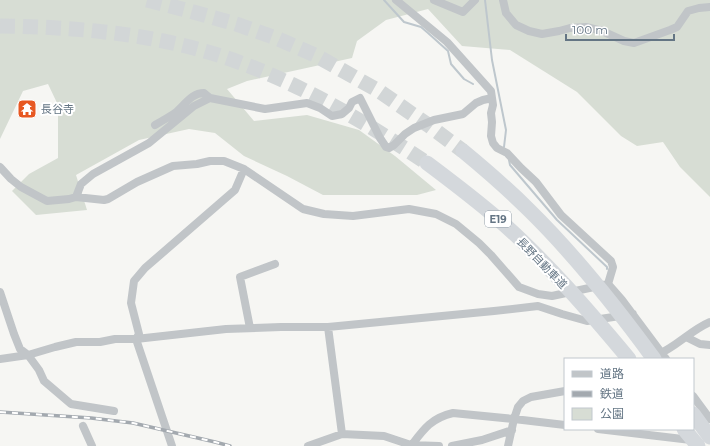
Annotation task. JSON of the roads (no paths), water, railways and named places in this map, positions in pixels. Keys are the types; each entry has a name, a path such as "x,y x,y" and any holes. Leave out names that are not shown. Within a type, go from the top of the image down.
{"highway":[{"name":"E19","path":"463,152 498,181 560,242 616,309 660,357"},
{"name":"長野自動車道","path":"427,163 499,220 563,284 616,342 628,358"},
{"path":"694,415 710,438"},
{"path":"683,434 698,446"}],"street":[{"path":"396,0 447,42 491,91 494,105 491,113 492,143 497,148 507,153 536,182 560,215 610,261 613,267 608,284"},
{"path":"434,0 463,12 475,0"},
{"path":"503,0 506,13 516,25 528,31 542,34 570,28 586,28 602,31 624,41 634,43 677,27 688,11 710,7"},
{"path":"155,125 175,113 193,95 199,93 204,93 210,98 265,109 307,103 320,108 332,116 342,114 349,108 352,102 360,98 380,138 386,148 389,148 396,144 405,134 414,128 434,120 463,114 476,103 492,98"},
{"path":"76,197 81,184 93,174 149,143 194,106 210,98"},
{"path":"0,167 21,187 47,201 76,197 104,200 137,182 173,166 197,164 210,161 224,161 244,169 303,209 319,213 353,216 409,209 436,214 456,224 478,243 491,255 519,287 538,294 552,296 608,284"},
{"path":"172,446 136,338 139,334 131,302 134,281 145,268 235,190 244,169"},
{"path":"250,328 240,277 275,264"},
{"path":"608,284 633,314 660,357 701,326 710,322"},
{"path":"0,292 20,348 28,355 39,370 44,381 71,404 114,411"},
{"path":"0,359 28,355 55,346 76,342 100,342 226,329 328,327 538,306 587,321 633,314"},
{"path":"328,327 342,434"},
{"path":"686,337 700,344 710,345"},
{"path":"508,446 518,407 523,401 531,397 564,391"},
{"path":"694,397 710,419"},
{"path":"411,446 432,422 453,413 564,425"},
{"path":"83,426 92,446"},
{"path":"452,446 482,440 512,430"},
{"path":"615,430 683,434 710,442"},
{"path":"308,446 342,434 384,436 411,446 439,446"},
{"path":"683,434 688,446"}],"waterway":[{"path":"384,0 404,22 421,27 448,51 451,64 464,79 473,84"},
{"path":"485,0 492,60 506,130 504,147"},
{"path":"509,160 510,165 557,220 607,267 607,269"}],"tunnel":[{"path":"147,0 236,24 276,38 315,55 379,91 463,151"},
{"path":"0,26 56,28 112,33 167,42 221,56 302,89 353,117 427,163"}],"railway":[{"path":"0,412 91,418 133,423 230,446"}],"place":[{"name":"長谷寺","path":"27,109"}]}
